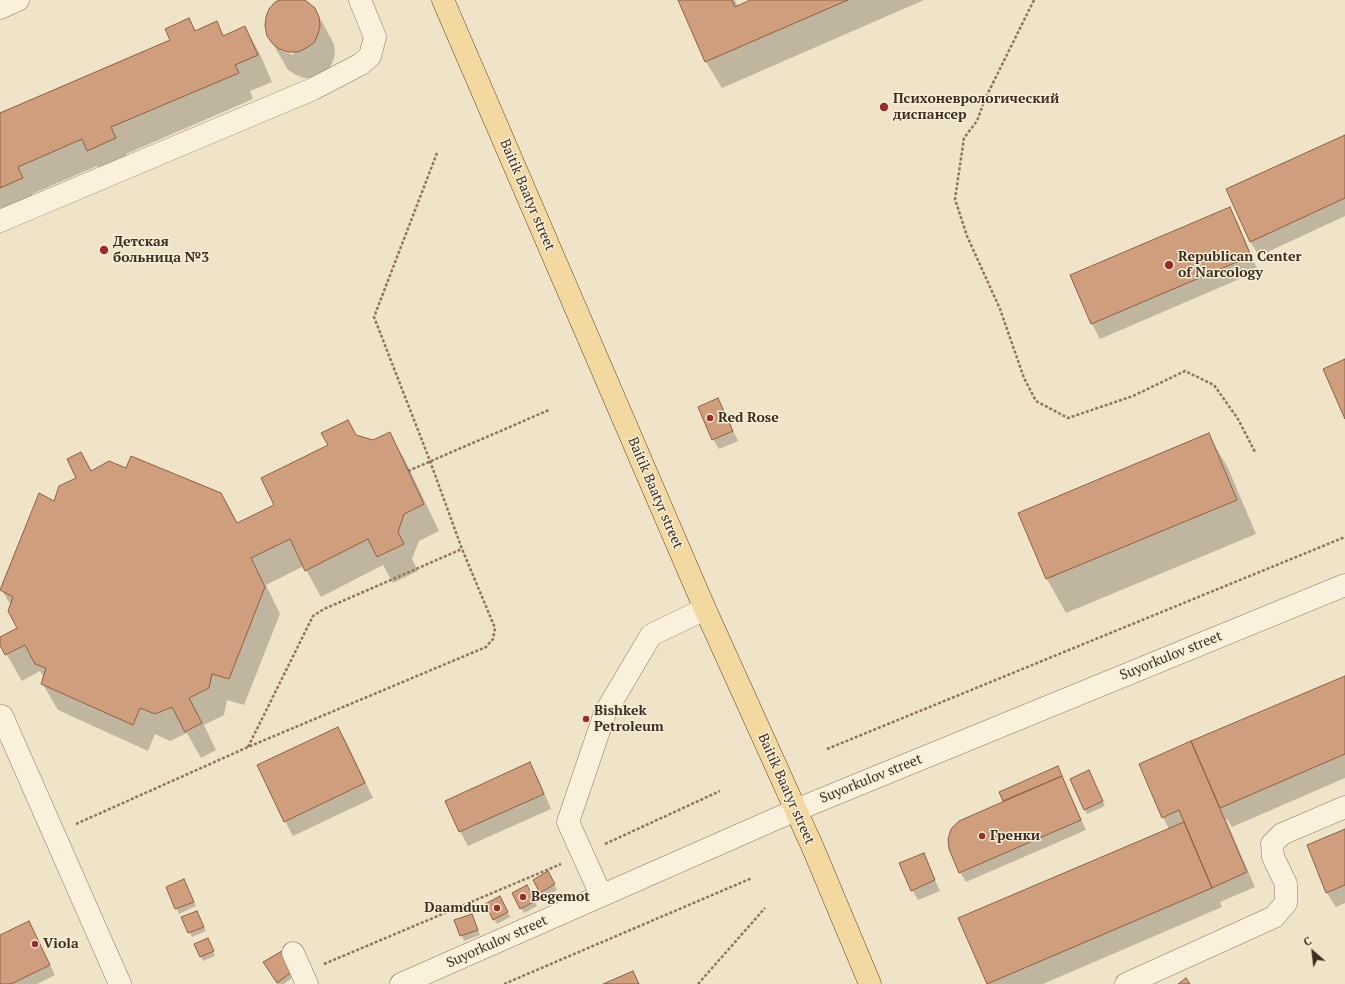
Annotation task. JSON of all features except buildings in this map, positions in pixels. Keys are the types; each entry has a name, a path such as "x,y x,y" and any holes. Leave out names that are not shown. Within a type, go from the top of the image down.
{"main road":[{"name":"Baitik Baatyr street","path":"443,0 705,609 796,810 870,984"}],"street":[{"path":"0,8 18,0"},
{"path":"0,221 313,89 361,64 370,56 375,37 360,0"},
{"name":"Suyorkulov street","path":"401,984 796,810 1345,585"},
{"path":"601,895 568,822 605,713 651,635 705,609"},
{"path":"2,716 120,984"},
{"path":"1126,984 1274,917 1286,903 1286,884 1273,856 1272,844 1282,834 1345,807"},
{"path":"293,953 304,979"}],"path":[{"path":"1034,0 984,99 977,121 964,138 955,199 967,236 1000,309 1024,378 1036,401 1068,418 1133,396 1185,371 1214,385 1238,419 1255,452"},
{"path":"54,834 248,746 486,647 493,639 494,628 462,549 430,461 374,317 437,153"},
{"path":"408,471 549,410"},
{"path":"827,749 1345,537"},
{"path":"248,746 313,616 324,609 462,549"},
{"path":"304,979 720,791"},
{"path":"504,984 752,878"},
{"path":"698,984 765,908"}],"place":[{"name":"Психоневрологический диспансер","path":"884,107"},
{"name":"Детская больница №3","path":"104,250"},
{"name":"Republican Center of Narcology","path":"1169,265"},
{"name":"Red Rose","path":"710,418"},
{"name":"Bishkek Petroleum","path":"586,719"},
{"name":"Гренки","path":"982,836"},
{"name":"Begemot","path":"523,897"},
{"name":"Daamduu","path":"497,908"},
{"name":"Viola","path":"35,944"}]}
